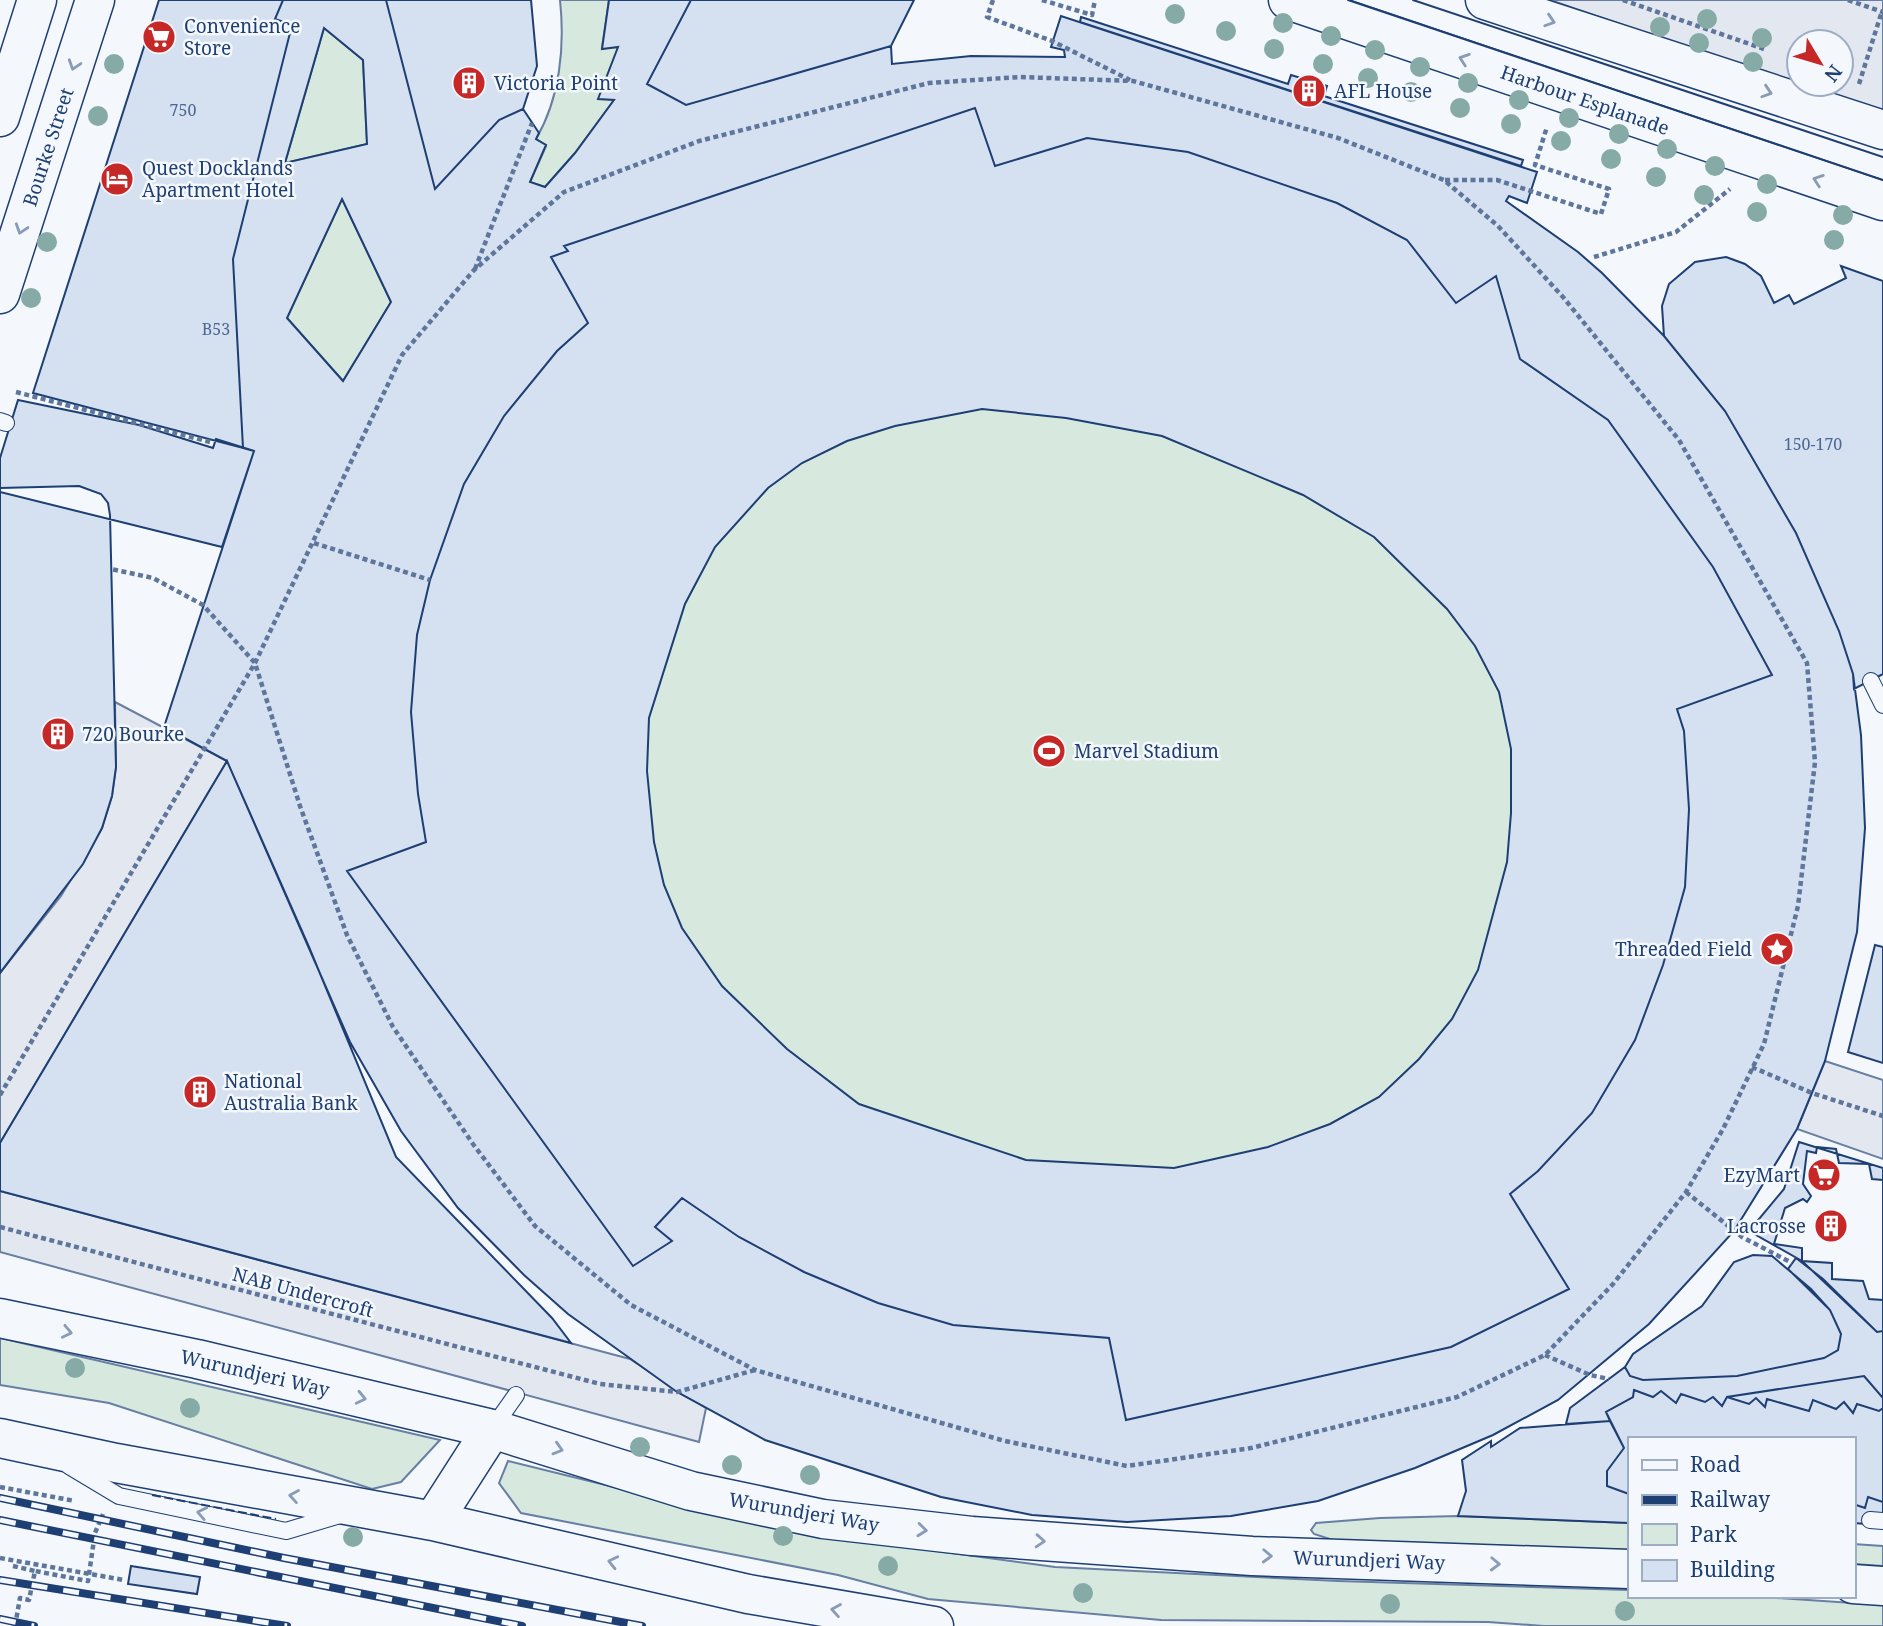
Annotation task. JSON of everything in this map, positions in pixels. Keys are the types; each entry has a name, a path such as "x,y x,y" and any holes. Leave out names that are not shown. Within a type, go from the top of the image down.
{"main road":[{"path":"0,117 37,0"},
{"name":"Bourke Street","path":"0,294 95,0"},
{"name":"Harbour Esplanade","path":"1288,0 1883,201"},
{"path":"1485,0 1883,130"},
{"name":"Wurundjeri Way","path":"0,1318 197,1359 492,1429 691,1491 823,1519 972,1536 1252,1556 1628,1569"},
{"path":"433,1521 492,1429"},
{"path":"18,1442 433,1521 748,1594 934,1626"},
{"path":"1855,1584 1883,1586"}],"lane":[{"path":"1871,681 1883,705"},
{"path":"492,1429 516,1395"}],"path":[{"path":"111,569 153,578 203,606 254,663 300,806 347,935 394,1027 473,1144 536,1226 631,1305 755,1370 1005,1441 1127,1466 1251,1448 1457,1398 1545,1355 1613,1284 1686,1192 1723,1129 1764,1044 1798,906 1815,762 1807,663 1679,440 1563,298 1507,236 1444,180 1338,138 1133,82 1052,41 987,18 993,0"},
{"path":"1042,0 1091,15 1095,0"},
{"path":"1623,0 1774,53"},
{"path":"1848,0 1883,12"},
{"path":"0,1095 254,663 314,543 355,447 402,355 474,270 564,192 699,141 929,83 1020,77 1133,82"},
{"path":"474,270 532,123"},
{"path":"1444,180 1497,180 1601,214 1609,189 1535,165 1547,127"},
{"path":"1594,257 1676,232 1731,188"},
{"path":"16,391 210,442"},
{"path":"314,543 430,580"},
{"path":"1752,1067 1812,1093 1883,1116"},
{"path":"1686,1192 1742,1237 1793,1263"},
{"name":"NAB Undercroft","path":"0,1227 600,1384 677,1392 755,1370"},
{"path":"1545,1355 1590,1375 1609,1379"},
{"path":"0,1487 82,1503"},
{"path":"13,1566 88,1581 95,1533 105,1508"},
{"path":"0,1558 124,1580"},
{"path":"15,1626 20,1598 29,1600 35,1571"}],"green space":[{"path":"560,0 609,0 602,48 618,47 614,100 575,153 545,187 530,182 546,146 536,139 551,107 559,72 562,36"},
{"path":"324,28 363,60 367,144 285,163"},
{"name":"Marvel Stadium","path":"975,108 1689,809 1126,1420 426,842"},
{"path":"342,199 391,302 343,381 287,318"},
{"path":"0,1338 440,1440 401,1482 372,1489 109,1403 0,1385"},
{"path":"508,1461 796,1532 1055,1567 1338,1581 1628,1590 1628,1598 1777,1598 1883,1605 1883,1626 1544,1626 1488,1622 1161,1620 928,1599 838,1575 521,1513 499,1483"},
{"path":"1458,1516 1628,1523 1628,1550 1333,1540 1314,1534 1311,1530 1316,1523"},
{"path":"1855,1544 1883,1546 1883,1566 1855,1564"}],"shaded area":[{"path":"1550,0 1883,0 1883,114 1836,98 1855,98 1855,28 1785,28 1785,80"},
{"path":"115,702 227,761 0,1143 0,973 61,896 102,828 112,796 116,767"},
{"path":"1825,1061 1883,1080 1883,1159 1797,1129"},
{"path":"0,1191 630,1359 706,1408 699,1442 0,1252"}],"building":[{"path":"159,0 283,0 275,19 292,25 233,259 243,448 33,393"},
{"path":"283,0 386,0 435,189 499,120 523,109 539,133 536,139 546,145 530,182 545,187 575,153 614,100 598,99 618,47 602,49 609,0 691,0 647,84 686,105 891,46 892,64 971,56 1065,57 1064,50 1051,47 1061,16 1537,172 1527,203 1509,196 1506,201 1578,252 1602,273 1664,336 1725,411 1796,533 1839,631 1853,674 1861,735 1865,828 1857,932 1825,1061 1797,1129 1734,1231 1649,1324 1558,1400 1493,1435 1415,1468 1318,1501 1231,1516 1127,1522 1032,1515 941,1497 765,1440 677,1392 568,1314 524,1275 458,1208 401,1131 350,1042 227,761 164,727 254,451 243,448 233,259 292,25 275,19","holes":["324,28 363,60 367,144 285,163","975,108 995,166 1087,138 1188,152 1337,203 1407,240 1456,303 1496,276 1520,359 1608,420 1713,567 1772,675 1677,709 1684,731 1689,809 1685,887 1663,965 1635,1040 1592,1113 1538,1171 1510,1194 1569,1289 1451,1347 1126,1420 1109,1338 953,1325 878,1303 804,1272 739,1237 682,1198 655,1227 672,1241 633,1266 347,871 426,842 418,794 411,712 417,635 430,580 464,484 504,416 557,351 588,323 551,257 568,251 564,246","342,199 391,302 343,381 287,318"]},
{"name":"Victoria Point","path":"386,0 531,0 537,66 523,109 499,120 435,189"},
{"path":"691,0 914,0 891,46 686,105 647,84"},
{"name":"AFL House","path":"1081,17 1288,84 1291,75 1327,86 1324,96 1523,160 1521,166 1080,22"},
{"name":"Marvel Stadium","path":"975,108 995,166 1087,138 1188,152 1337,203 1407,240 1456,303 1496,276 1520,359 1608,420 1713,567 1772,675 1677,709 1684,731 1689,809 1685,887 1663,965 1635,1040 1592,1113 1538,1171 1510,1194 1569,1289 1451,1347 1126,1420 1109,1338 953,1325 878,1303 804,1272 739,1237 682,1198 655,1227 672,1241 633,1266 347,871 426,842 418,794 411,712 417,635 430,580 464,484 504,416 557,351 588,323 551,257 568,251 564,246","holes":["982,409 1066,418 1162,436 1303,495 1374,537 1447,609 1475,646 1499,692 1511,749 1511,813 1507,862 1478,970 1452,1019 1419,1059 1379,1097 1330,1124 1268,1147 1174,1168 1026,1160 859,1104 787,1049 722,986 682,928 664,885 654,842 647,771 649,718 685,604 715,547 768,488 802,463 847,441 895,426"]},
{"path":"1726,257 1745,264 1761,276 1774,303 1789,295 1794,304 1846,278 1841,266 1883,281 1883,674 1854,689 1853,674 1839,631 1796,533 1725,411 1664,336 1662,306 1669,284 1695,262"},
{"path":"18,400 139,425 213,448 216,439 254,451 222,547 0,492 0,458"},
{"name":"720 Bourke","path":"79,486 101,494 108,503 110,515 116,767 112,796 102,828 83,864 0,973 0,488"},
{"name":"National Australia Bank","path":"227,761 309,947 396,1157 552,1318 571,1343 0,1191 0,1143"},
{"path":"1875,945 1883,947 1883,1063 1848,1052"},
{"name":"Lacrosse","path":"1799,1142 1883,1168 1883,1331 1877,1332 1802,1261 1749,1231 1784,1189"},
{"name":"Lacrosse","path":"1817,1147 1836,1149 1839,1163 1869,1164 1872,1179 1883,1180 1883,1300 1869,1299 1863,1281 1832,1279 1832,1263 1802,1261 1802,1248 1774,1244 1785,1208 1803,1199 1807,1202 1811,1196 1803,1184 1807,1151 1816,1153"},
{"path":"1753,1255 1772,1256 1811,1289 1830,1310 1841,1334 1838,1350 1824,1358 1737,1376 1643,1380 1630,1376 1625,1367 1633,1354 1702,1306 1734,1262"},
{"path":"1796,1258 1823,1279 1877,1332 1883,1331 1883,1398 1864,1376 1727,1397 1722,1406 1713,1397 1705,1402 1681,1394 1676,1403 1661,1391 1653,1397 1634,1390 1633,1397 1606,1412 1610,1421 1566,1424 1570,1408 1625,1367 1630,1376 1643,1380 1737,1376 1824,1358 1838,1350 1841,1334 1830,1310 1788,1269"},
{"path":"1864,1376 1883,1398 1883,1408 1879,1411 1857,1404 1853,1413 1844,1402 1836,1409 1813,1400 1809,1411 1767,1399 1765,1407 1756,1398 1749,1404 1727,1397"},
{"path":"1634,1390 1653,1397 1661,1391 1676,1403 1681,1394 1705,1402 1713,1397 1722,1406 1727,1397 1749,1404 1756,1398 1765,1407 1767,1399 1809,1411 1813,1400 1836,1409 1844,1402 1853,1413 1857,1404 1879,1411 1883,1408 1883,1502 1868,1497 1865,1508 1855,1505 1855,1437 1628,1437 1628,1494 1607,1486 1607,1471 1624,1448 1606,1412 1633,1397"},
{"path":"1610,1421 1624,1448 1607,1471 1607,1486 1628,1494 1628,1523 1458,1516 1466,1491 1462,1460 1491,1441 1491,1447 1520,1428"},
{"path":"1868,1497 1883,1502 1883,1525 1855,1523 1855,1505 1865,1508"},
{"path":"131,1566 200,1577 197,1594 128,1584"}],"tram line":[{"path":"1348,0 1883,180"},
{"path":"1413,0 1883,157"}],"railway":[{"path":"0,1498 284,1558 642,1626"},
{"path":"0,1520 522,1626"},
{"path":"0,1580 287,1626"},
{"path":"0,1619 34,1626"}],"fence":[{"path":"152,1495 276,1519"}],"place":[{"name":"Convenience Store","path":"159,37"},
{"name":"Victoria Point","path":"469,83"},
{"name":"AFL House","path":"1309,91"},
{"name":"Quest Docklands Apartment Hotel","path":"117,179"},
{"name":"720 Bourke","path":"58,734"},
{"name":"Marvel Stadium","path":"1049,751"},
{"name":"Threaded Field","path":"1777,949"},
{"name":"National Australia Bank","path":"200,1092"},
{"name":"EzyMart","path":"1824,1175"},
{"name":"Lacrosse","path":"1831,1226"}]}
